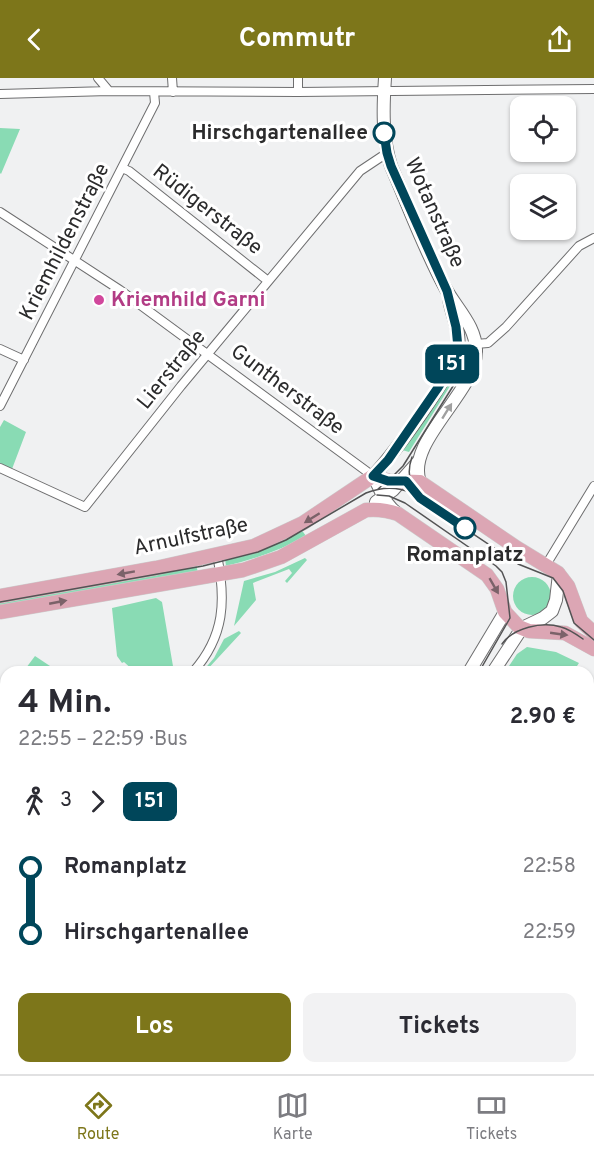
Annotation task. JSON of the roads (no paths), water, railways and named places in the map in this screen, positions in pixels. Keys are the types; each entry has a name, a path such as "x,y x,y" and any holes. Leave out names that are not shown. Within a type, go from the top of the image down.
{"main road":[{"name":"Wotanstraße","path":"384,84 387,153 447,291 469,324 476,344"},
{"name":"Wotanstraße","path":"373,476 388,460 437,389 455,357 458,338 447,291"},
{"path":"420,482 417,475 418,462 424,446 473,369 476,344"},
{"path":"403,480 418,462"},
{"path":"373,476 388,481 420,482 507,542 560,574 568,586 581,621 594,633"},
{"path":"373,476 390,508 487,575 499,594 505,612 514,624 534,632 565,633 594,649"},
{"name":"Arnulfstraße","path":"0,596 254,546 287,532 318,514 373,476"},
{"name":"Arnulfstraße","path":"0,612 243,570 281,556 366,510 403,480"},
{"path":"366,510 389,511 398,514"},
{"path":"498,666 522,628 552,611 560,574"},
{"path":"473,666 505,612"}],"street":[{"path":"98,78 109,91"},
{"path":"172,78 173,92"},
{"path":"298,78 298,92"},
{"path":"0,94 109,91 298,92 384,84 594,89"},
{"name":"Kriemhildenstraße","path":"0,406 155,103 154,92"},
{"name":"Lierstraße","path":"0,468 85,507 208,353 360,171 387,153"},
{"name":"Rüdigerstraße","path":"122,168 129,171 268,281"},
{"name":"Guntherstraße","path":"0,212 208,353 373,476"},
{"path":"476,344 488,343 506,327 579,246 594,238"},
{"path":"0,349 24,360"},
{"path":"546,565 594,486"},
{"path":"198,666 206,656 218,630 223,607 217,555"}],"tram line":[{"path":"378,489 403,466 460,375 467,353"},
{"path":"412,457 409,477 418,495"},
{"path":"0,602 203,566 258,552 286,540 366,493 377,489 394,488 412,493 518,564 553,578 563,591 574,623 594,640"},
{"path":"377,495 389,496 405,503 502,572 506,582 510,618 482,666"},
{"path":"502,644 520,630 545,625 564,628 583,639"}],"place":[{"name":"Hirschgartenallee","path":"384,133"},
{"name":"Kriemhild Garni","path":"99,300"},
{"name":"Romanplatz","path":"465,528"}]}
